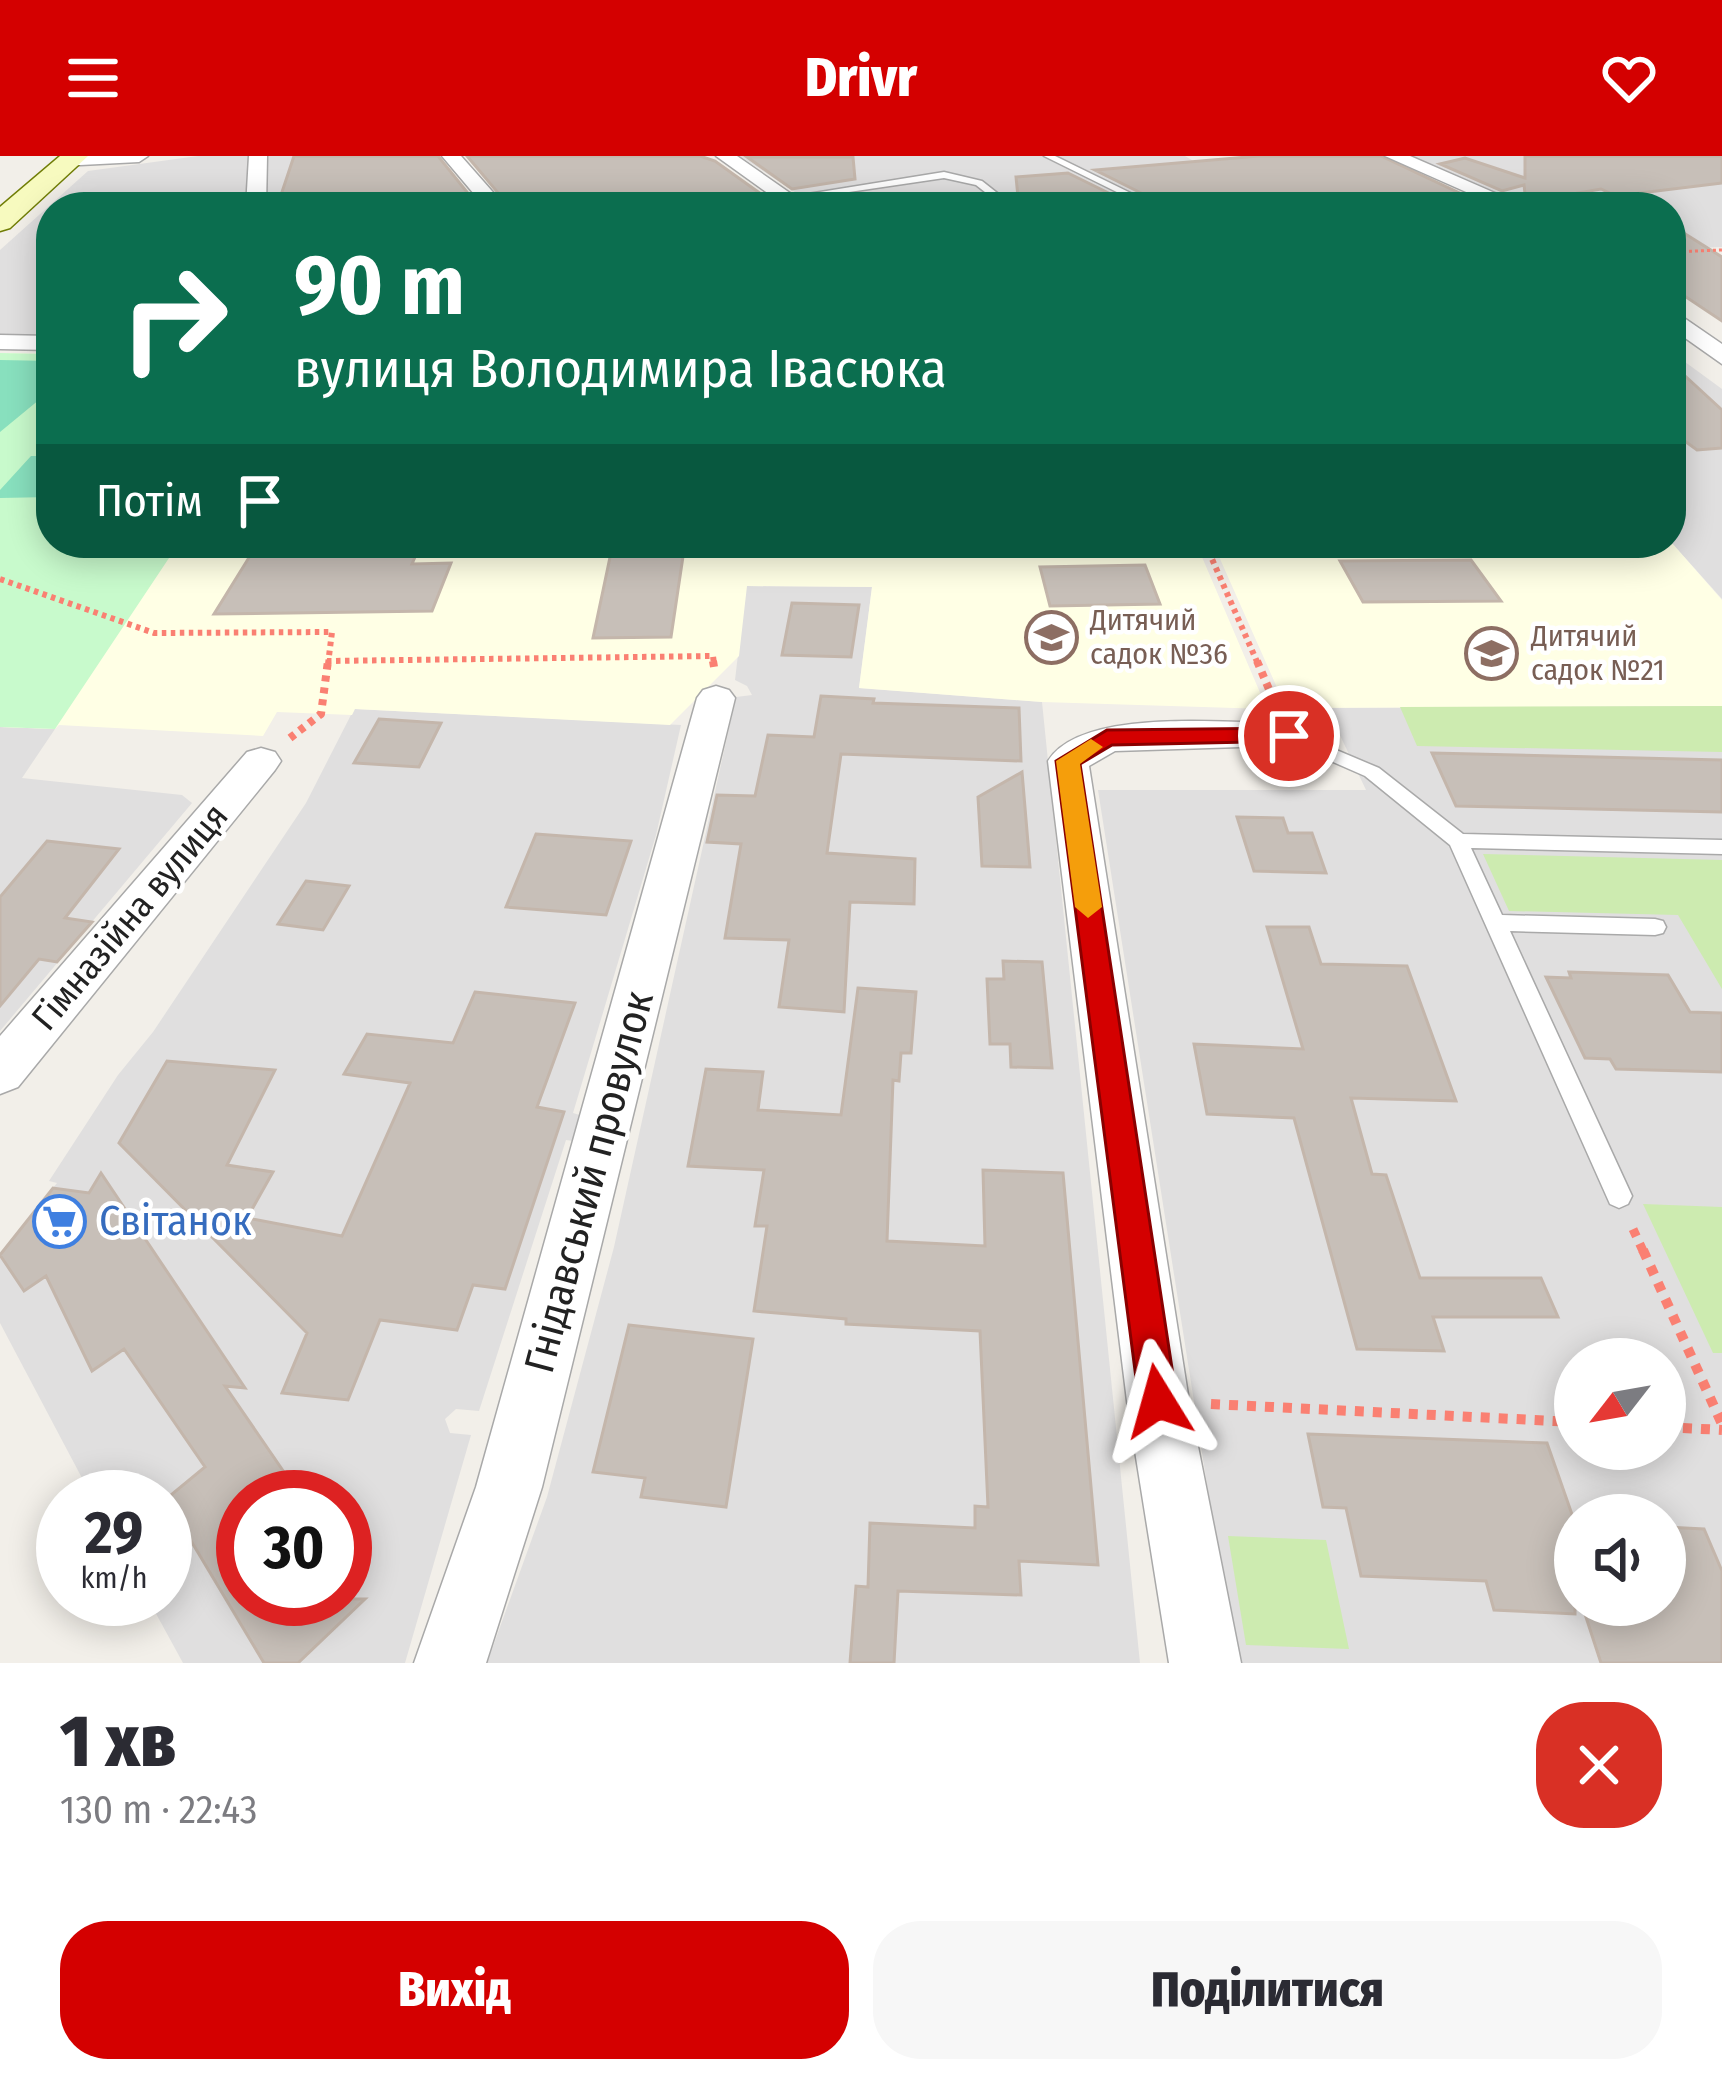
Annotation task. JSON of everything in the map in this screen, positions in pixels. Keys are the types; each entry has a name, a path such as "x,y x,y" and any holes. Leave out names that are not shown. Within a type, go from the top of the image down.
{"street":[{"path":"0,222 72,159 139,156"},
{"path":"258,156 260,192"},
{"path":"451,156 483,192"},
{"path":"725,156 778,192"},
{"path":"1394,156 1480,192"},
{"path":"1686,328 1719,354"},
{"path":"0,342 36,343"},
{"path":"1686,352 1719,354"},
{"name":"Гнідавський провулок","path":"450,1663 509,1486 716,698"},
{"path":"1205,1663 1158,1401 1068,761 1107,738 1289,736"},
{"name":"Гімназійна вулиця","path":"0,1072 261,761"}],"lane":[{"path":"1048,156 1123,192"},
{"path":"853,192 944,175 979,183 991,192"},
{"path":"1289,736 1372,772 1458,841 1619,1196"},
{"path":"1458,841 1722,848"},
{"path":"1495,922 1655,927"}],"path":[{"path":"1686,251 1722,250"},
{"path":"1211,558 1289,736"},
{"path":"0,579 154,633 332,632 321,713"},
{"path":"327,661 713,656 716,698"},
{"path":"1619,1196 1722,1427 1686,1427"},
{"path":"1158,1401 1554,1421"}],"shaded area":[{"path":"198,156 254,156 252,192 65,192 88,171"},
{"path":"264,156 436,156 464,192 266,192"},
{"path":"740,156 1185,156 1234,185 1238,192 795,192"},
{"path":"1411,156 1722,156 1722,247 1686,248 1686,192 1496,192"},
{"path":"36,218 36,336 0,335 0,250"},
{"path":"0,353 36,354 36,558 1202,558 1267,709 1042,702 859,688 872,587 747,586 739,656 670,725 355,709 352,715 277,712 263,736 59,725 55,729 0,727"},
{"path":"1686,363 1722,389 1722,599 1685,558"},
{"name":"Дитячий садок №21","path":"1220,558 1685,558 1722,600 1722,706 1286,708"},
{"path":"746,586 872,587 859,688 1042,702 1140,1663 487,1663 547,1497 614,1247 736,697 752,695 735,680"},
{"path":"1722,706 1722,1663 1235,1663 1098,790 1366,790 1327,708"},
{"path":"354,709 681,725 656,835 573,1113 583,1116 573,1141 566,1140 479,1411 456,1409 445,1419 450,1433 471,1435 405,1663 183,1663 163,1626 192,1626 192,1470 78,1470 0,1323 0,1255 57,1183 49,1181 118,1075 153,1032 306,803"},
{"path":"0,727 55,729 22,778 182,795 192,803 0,1031"}],"green space":[{"path":"0,353 36,354 36,558 169,558 55,729 0,727"},
{"path":"0,360 36,361 36,402 0,432"},
{"path":"36,456 36,497 0,498 0,490"},
{"path":"1722,706 1722,752 1417,746 1400,707"},
{"path":"1483,854 1722,860 1722,989 1678,915 1509,911"},
{"path":"1643,1204 1722,1207 1722,1353 1713,1353"},
{"path":"1228,1536 1326,1540 1349,1649 1246,1645"}],"building":[{"path":"294,156 438,156 467,192 282,192"},
{"path":"467,156 700,156 715,161 758,192 497,192"},
{"path":"1259,156 1381,156 1457,192 1139,192 1095,170"},
{"path":"1525,156 1722,156 1722,183 1649,192 1525,192 1524,185 1502,191 1440,164 1465,158 1525,178"},
{"path":"747,157 853,157 855,179 792,189"},
{"path":"1068,173 1107,192 1018,192 1016,177"},
{"path":"1686,234 1722,257 1722,321 1686,297"},
{"path":"1686,377 1722,410 1722,448 1697,450 1686,442"},
{"path":"249,558 415,558 412,564 451,563 432,611 214,614"},
{"path":"610,558 683,558 671,637 593,638"},
{"path":"1471,560 1501,601 1363,602 1340,561"},
{"path":"1145,565 1160,604 1050,606 1040,567"},
{"path":"792,603 859,605 851,657 782,655"},
{"path":"821,696 874,699 873,703 1019,708 1021,761 841,754 827,853 915,859 914,904 850,902 844,1012 779,1007 789,940 725,938 741,844 707,842 717,795 755,796 768,735 814,737"},
{"path":"379,719 441,723 419,767 354,763"},
{"path":"1432,753 1722,760 1722,812 1456,806"},
{"path":"1022,772 1030,867 982,866 978,797"},
{"path":"1237,817 1283,818 1288,833 1312,833 1326,873 1254,871"},
{"path":"536,834 631,841 606,915 506,907"},
{"path":"47,841 119,849 65,918 92,922 57,962 39,959 0,1006 0,897"},
{"path":"306,881 349,886 323,930 278,924"},
{"path":"1267,927 1309,927 1321,964 1407,966 1456,1101 1351,1098 1372,1174 1386,1175 1420,1278 1541,1278 1558,1317 1433,1317 1444,1351 1357,1349 1294,1118 1207,1114 1194,1044 1303,1049"},
{"path":"1003,961 1042,962 1052,1068 1011,1067 1010,1044 990,1044 987,979 1004,979"},
{"path":"1569,972 1668,975 1690,1012 1722,1013 1722,1072 1616,1069 1610,1059 1585,1058 1546,977 1571,978"},
{"path":"858,988 916,992 911,1053 901,1053 899,1081 893,1080 887,1241 985,1246 983,1170 1063,1173 1098,1565 1019,1561 1021,1595 898,1591 894,1663 850,1663 856,1586 868,1587 870,1523 975,1528 975,1506 988,1507 980,1331 846,1324 846,1319 754,1311 767,1226 755,1226 764,1170 688,1166 706,1069 763,1072 758,1110 841,1115"},
{"path":"475,992 575,1003 537,1107 564,1112 505,1289 473,1285 457,1330 380,1320 348,1400 282,1393 307,1333 119,1143 167,1061 275,1070 227,1165 273,1172 247,1218 342,1236 410,1083 344,1074 367,1034 453,1043"},
{"path":"101,1173 245,1388 225,1386 283,1470 216,1470 216,1583 192,1543 192,1478 205,1467 124,1349 92,1371 46,1276 24,1291 0,1255 53,1188 89,1193"},
{"path":"629,1325 753,1339 726,1507 641,1497 645,1478 593,1472"},
{"path":"1308,1434 1547,1443 1565,1494 1554,1494 1554,1613 1494,1610 1486,1581 1361,1576 1346,1508 1323,1507"},
{"path":"1686,1528 1704,1529 1722,1571 1722,1663 1601,1663 1589,1626 1686,1626"},
{"path":"242,1626 337,1626 298,1663 264,1663"}],"slow traffic":[{"path":"1088,907 1068,761 1091,747"}],"place":[{"name":"Дитячий садок №36","path":"1051,637"},
{"name":"Дитячий садок №21","path":"1492,653"},
{"name":"Світанок","path":"60,1221"}],"route":[{"path":"1158,1401 1068,761 1107,738 1289,736"}]}
